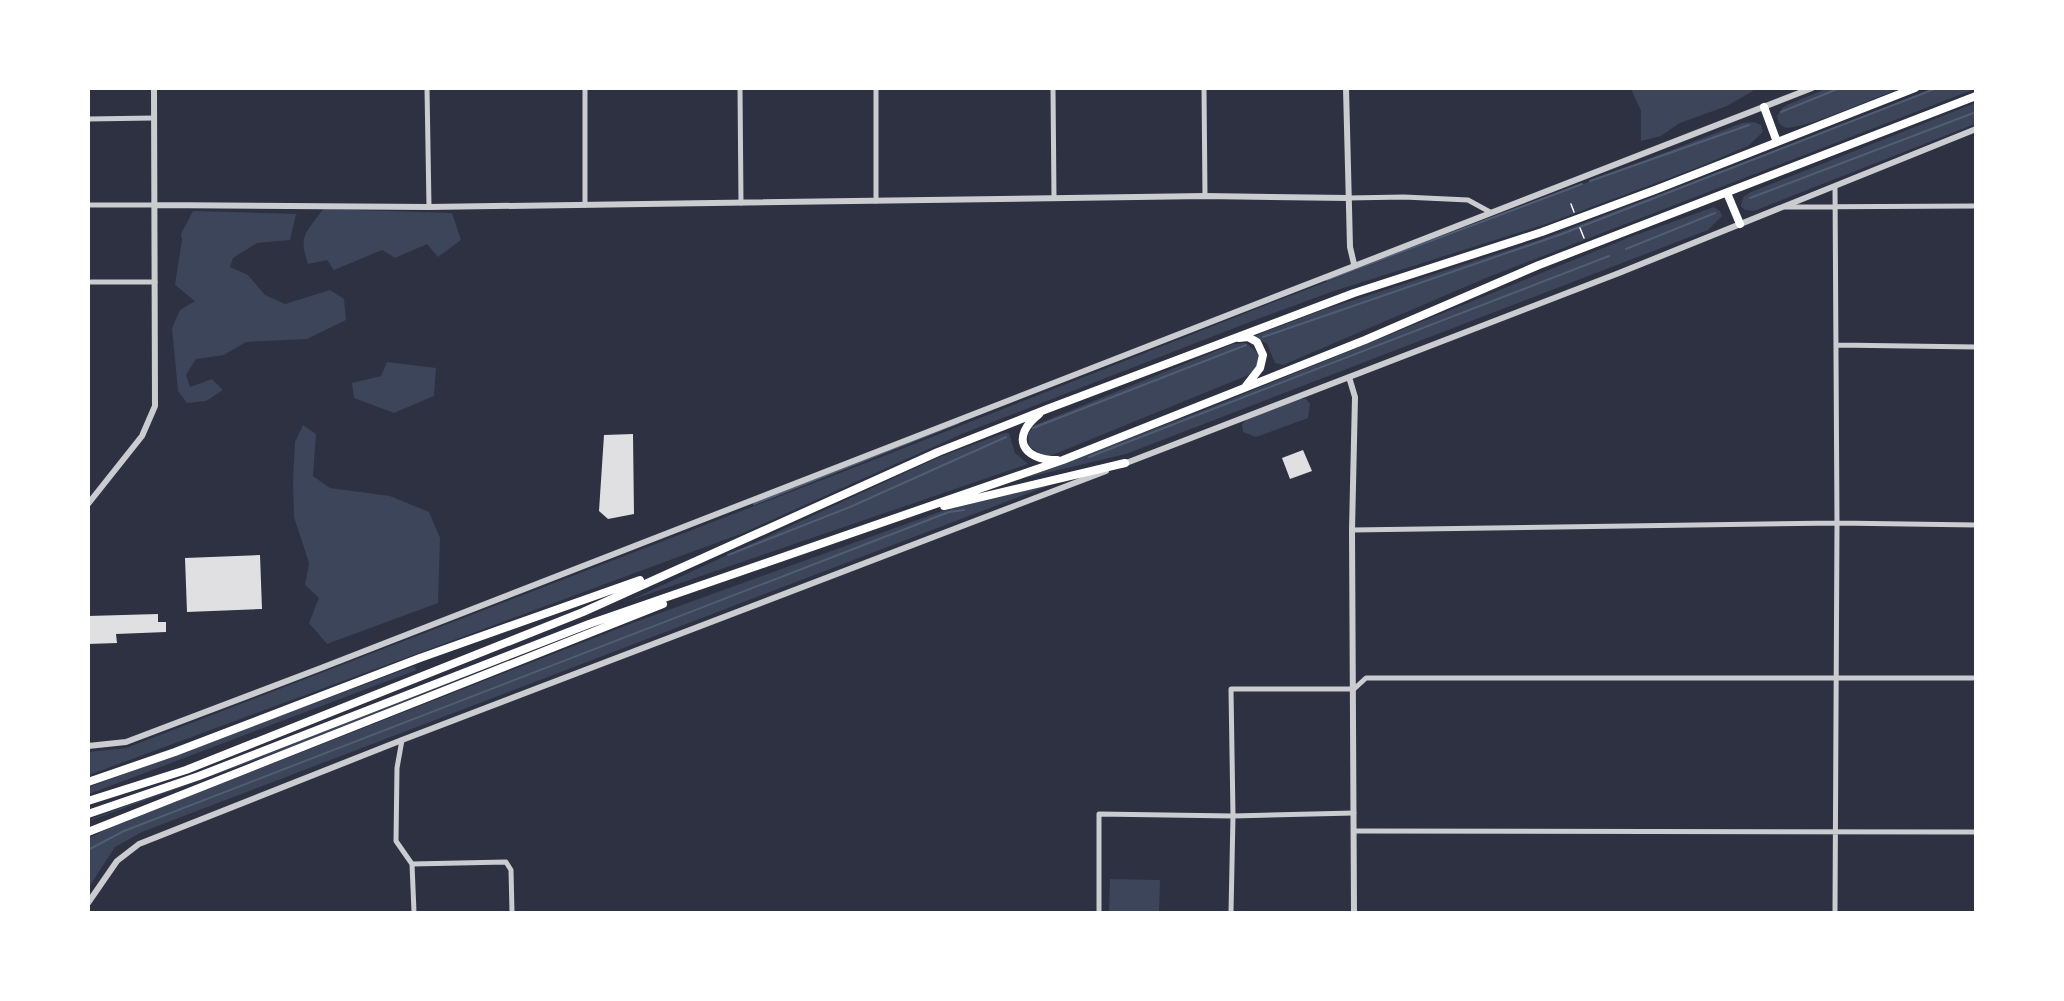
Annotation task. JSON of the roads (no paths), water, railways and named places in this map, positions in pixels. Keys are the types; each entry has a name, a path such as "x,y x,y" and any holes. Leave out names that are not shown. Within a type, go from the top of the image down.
{"highway":[{"path":"88,801 186,770 583,612 938,452 1047,409 1354,293 1542,232 1916,88"},
{"path":"88,814 199,777 589,624 1063,460 1243,389 1539,265 1976,96"},
{"path":"1764,107 1777,142"},
{"path":"1727,193 1740,224"},
{"path":"1228,339 1248,337 1262,348 1262,364 1243,389"},
{"path":"1047,409 1025,426 1023,443 1036,458 1063,460"},
{"path":"903,517 1125,463"},
{"path":"88,782 175,752 420,658 692,562"},
{"path":"88,832 733,575"}],"street":[{"path":"88,504 150,423 155,406 154,88"},
{"path":"427,88 429,207"},
{"path":"585,88 585,205"},
{"path":"741,88 741,203"},
{"path":"876,88 876,201"},
{"path":"1053,88 1054,198"},
{"path":"1204,88 1205,196"},
{"path":"1346,88 1350,247 1354,264"},
{"path":"88,746 126,742 176,723 755,501 1354,264 1812,88"},
{"path":"88,119 154,118"},
{"path":"88,903 117,861 139,844 402,740 1349,377 1784,207 1976,129"},
{"path":"1834,912 1837,523 1835,186"},
{"path":"88,205 429,207 1205,196 1404,197 1468,200 1490,212"},
{"path":"1784,207 1976,206"},
{"path":"88,282 155,282"},
{"path":"1837,345 1976,347"},
{"path":"1349,377 1355,397 1352,530 1354,912"},
{"path":"1352,530 1837,523 1976,525"},
{"path":"1231,912 1233,816 1231,689 1354,689 1366,678 1976,678"},
{"path":"402,740 397,768 396,841 412,864 414,912"},
{"path":"1099,912 1099,814 1233,816 1354,813"},
{"path":"1354,831 1976,832"},
{"path":"412,864 506,862 511,870 512,912"}],"waterway":[{"path":"1781,112 1840,88"},
{"path":"1263,337 1562,234 1937,88"},
{"path":"1750,198 1976,112"},
{"path":"1590,181 1749,125"},
{"path":"1327,280 1582,184"},
{"path":"1626,249 1715,213"},
{"path":"1089,457 1609,256"},
{"path":"1033,428 1246,345"},
{"path":"754,504 958,423"},
{"path":"728,555 850,507 1006,437"},
{"path":"88,850 124,831 949,512 964,510"}]}
